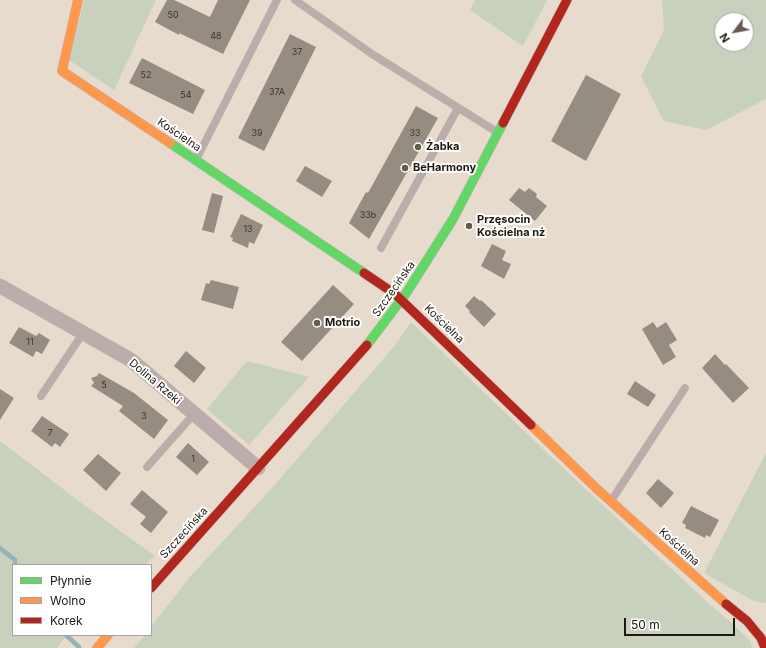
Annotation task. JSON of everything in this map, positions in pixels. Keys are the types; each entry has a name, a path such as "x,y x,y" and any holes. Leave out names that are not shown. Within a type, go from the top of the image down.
{"street":[{"name":"Kościelna","path":"78,0 62,71 380,283 401,300 610,501 710,591 763,636 765,648"},
{"name":"Szczecińska","path":"152,587 362,352 401,300 428,261 454,219 567,0"},
{"name":"Dolina Rzeki","path":"0,286 131,360 258,468"},
{"path":"97,648 107,636"}],"lane":[{"path":"196,160 277,0"},
{"path":"295,0 372,54 498,133"},
{"path":"381,248 458,108"},
{"path":"41,396 83,333"},
{"path":"610,501 685,388"},
{"path":"147,467 194,414"}],"green space":[{"path":"84,0 156,0 114,90 69,60"},
{"path":"475,0 547,0 523,46 470,10"},
{"path":"662,0 766,0 766,99 706,130 664,121 641,77 664,30"},
{"path":"411,322 550,456 706,601 734,625 750,641 753,648 134,648 144,636 152,636 152,626 189,578 273,487 396,344"},
{"path":"247,361 309,377 249,445 207,409"},
{"path":"0,441 84,505 155,556 146,564 12,564 12,636 66,636 57,648 0,648"},
{"path":"766,453 766,603 754,601 704,573"}],"building":[{"path":"167,0 174,0 210,17 218,0 250,0 223,54 179,33 179,35 155,22"},
{"path":"290,34 316,47 264,151 238,138"},
{"path":"142,58 205,90 193,114 129,83"},
{"path":"586,75 621,94 586,161 551,141"},
{"path":"416,106 438,118 369,239 349,223 366,192 368,193"},
{"path":"305,166 332,181 322,197 296,181"},
{"path":"519,188 525,192 529,188 537,194 536,197 547,206 535,221 509,200"},
{"path":"212,193 223,196 214,233 202,230"},
{"path":"241,214 263,225 254,244 249,242 248,248 232,241 233,238 230,237"},
{"path":"492,244 506,251 502,260 511,264 504,279 481,266"},
{"path":"211,280 239,287 233,309 201,300 206,283 209,284"},
{"name":"Motrio","path":"333,285 354,304 302,361 281,342"},
{"path":"474,296 480,301 481,300 496,314 484,327 465,306"},
{"path":"653,322 657,328 666,322 677,340 669,345 676,357 663,365 642,329"},
{"path":"19,327 36,336 39,333 50,340 42,354 36,351 33,357 9,343"},
{"path":"186,351 206,368 194,383 174,366"},
{"path":"715,354 749,388 733,403 702,368"},
{"path":"99,373 134,393 168,420 154,439 119,411 123,406 91,386 94,383 91,378 97,376"},
{"path":"635,381 656,395 648,407 627,394"},
{"path":"0,389 14,398 0,420"},
{"path":"42,416 69,434 60,447 55,443 52,447 31,431"},
{"path":"188,443 209,462 197,475 176,457"},
{"path":"98,454 121,473 106,491 83,470"},
{"path":"658,479 674,493 661,508 646,493"},
{"path":"142,490 168,512 151,533 140,524 146,517 130,504"},
{"path":"691,506 719,520 710,537 706,535 705,538 685,528 686,525 682,523"}],"waterway":[{"path":"0,548 15,560 15,564"},
{"path":"67,636 79,647"}],"traffic: fast":[{"path":"367,345 407,292 453,219 503,123"},
{"path":"170,143 364,273"}],"traffic: slow":[{"path":"78,0 62,71 170,143"},
{"path":"531,425 597,489 726,604"},
{"path":"97,648 107,636"}],"traffic: jam":[{"path":"503,123 567,0"},
{"path":"364,273 395,294 531,425"},
{"path":"152,587 367,345"},
{"path":"726,604 747,621 761,638 765,648"}],"place":[{"name":"Żabka","path":"418,147"},
{"name":"BeHarmony","path":"405,168"},
{"name":"Przęsocin Kościelna nż","path":"469,226"},
{"name":"Motrio","path":"317,323"}]}
